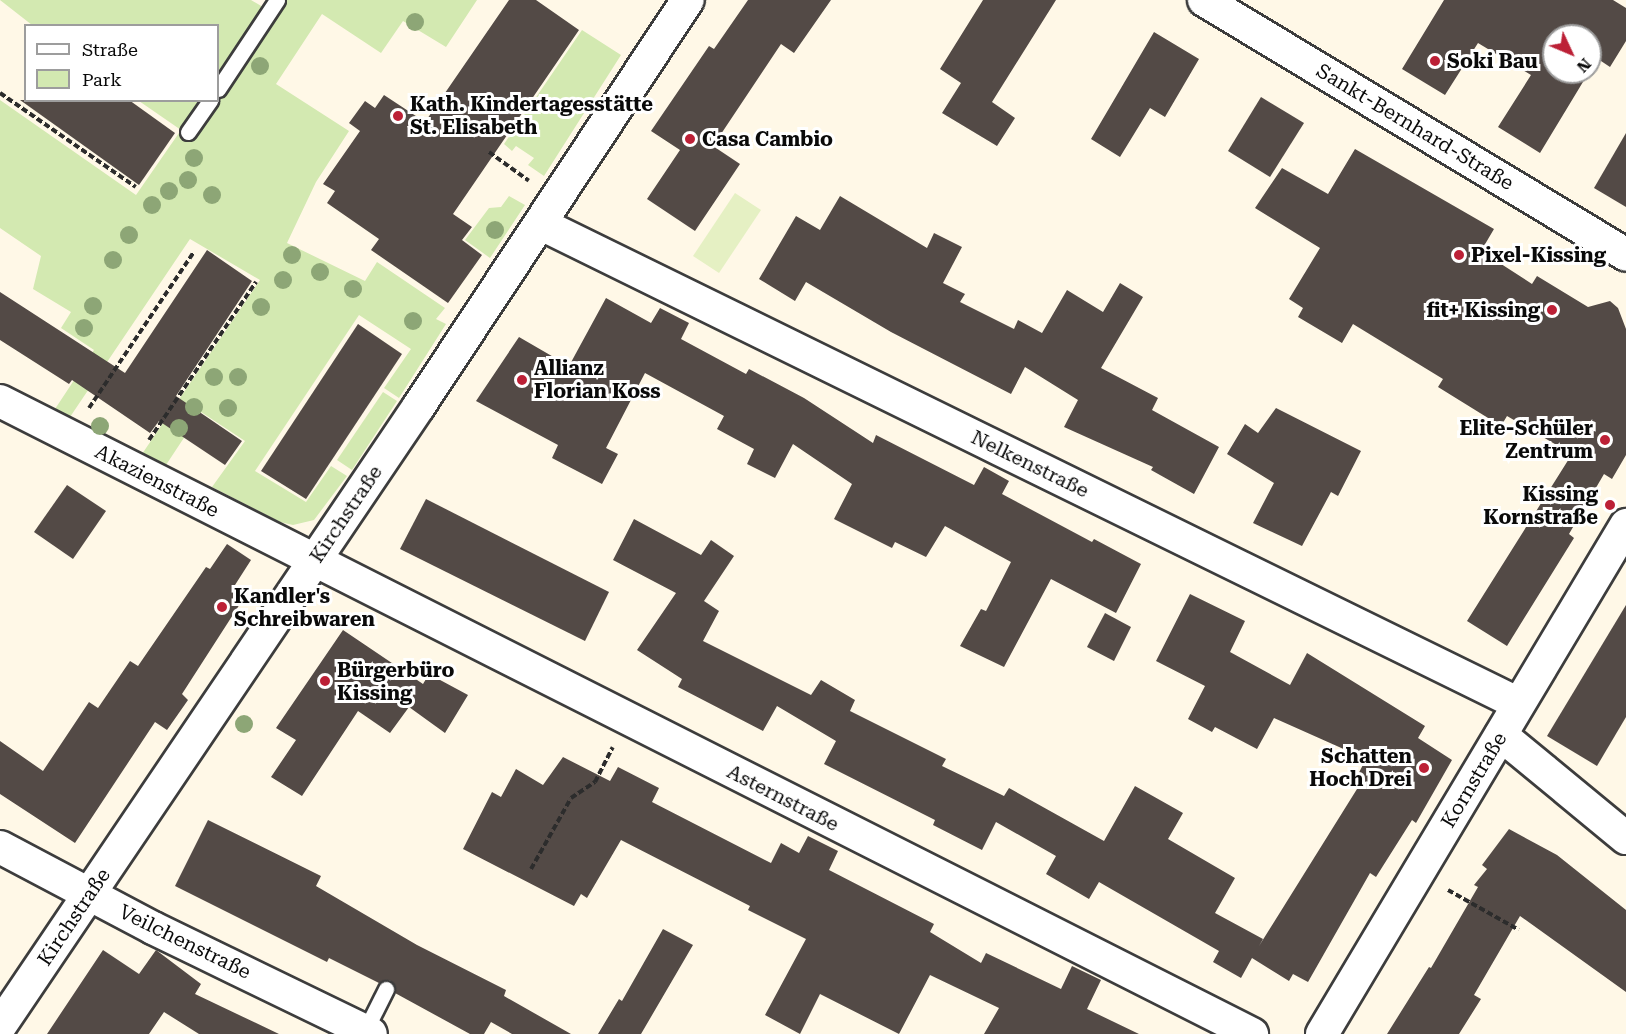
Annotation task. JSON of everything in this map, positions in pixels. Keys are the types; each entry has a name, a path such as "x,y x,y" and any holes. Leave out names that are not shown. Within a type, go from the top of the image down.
{"street":[{"name":"Kirchstraße","path":"0,1026 315,561 688,0"},
{"name":"Sankt-Bernhard-Straße","path":"1204,0 1626,255"},
{"name":"Nelkenstraße","path":"549,212 1519,704"},
{"name":"Akazienstraße","path":"0,401 315,561"},
{"name":"Kornstraße","path":"1322,1034 1626,525"},
{"name":"Asternstraße","path":"315,561 1252,1034"},
{"path":"1501,735 1626,838"},
{"name":"Veilchenstraße","path":"0,847 89,894 368,1032"}],"lane":[{"path":"219,87 277,0"},
{"path":"188,132 209,102"},
{"path":"368,1032 386,988"}],"path":[{"path":"0,93 136,187"},
{"path":"489,152 549,212"},
{"path":"70,437 194,252"},
{"path":"130,468 256,282"},
{"path":"531,869 571,798 595,782 627,720"},
{"path":"1418,873 1519,930"}],"green space":[{"path":"0,0 251,0 263,7 268,0 477,0 446,47 403,21 381,53 322,14 276,84 349,131 316,182 287,243 365,281 377,262 445,308 436,319 446,324 399,398 384,388 411,349 359,315 255,471 306,502 331,466 347,476 314,520 293,525 280,522 212,487 245,441 201,412 164,468 142,454 260,280 190,239 70,417 55,409 94,350 61,328 71,312 33,289 41,256 0,228 0,100 136,195 181,130 140,102 219,102 219,24 31,24"},
{"path":"582,30 621,55 544,176 528,165 534,158 516,146 512,151 504,144"},
{"path":"735,193 761,210 719,273 693,256"},
{"path":"509,196 525,205 490,258 465,240 489,208 501,207"},
{"path":"383,392 397,401 352,470 337,460"}],"building":[{"path":"509,0 536,0 579,30 453,214 472,227 462,240 482,255 448,303 371,250 379,239 327,203 335,191 323,184 360,131 349,123 365,101 375,108 384,95 425,122"},
{"name":"Casa Cambio","path":"748,0 831,0 794,53 781,44 713,146 740,164 695,231 647,199 680,150 651,131 709,46 714,49"},
{"path":"983,0 1056,0 992,102 1015,118 997,146 942,113 961,83 940,69"},
{"path":"1444,0 1613,0 1626,8 1626,41 1610,67 1602,62 1602,24 1542,24 1542,84 1582,84 1540,153 1498,127 1531,75 1478,43 1445,95 1402,69"},
{"path":"1154,32 1199,59 1165,117 1150,108 1120,157 1091,139"},
{"path":"1261,97 1304,123 1270,177 1228,151"},
{"path":"20,100 24,102 132,102 175,133 139,185"},
{"path":"1626,133 1626,207 1594,188"},
{"path":"1355,149 1494,229 1481,251 1532,284 1537,276 1588,307 1610,301 1618,308 1626,329 1626,455 1612,479 1604,474 1569,534 1574,538 1507,646 1467,621 1572,454 1507,416 1501,426 1438,387 1443,379 1353,324 1342,343 1298,317 1303,308 1289,299 1320,248 1255,208 1282,168 1328,194"},
{"path":"840,196 927,248 934,233 962,247 943,283 965,294 960,302 1014,329 1018,320 1042,333 1067,290 1103,312 1120,283 1143,297 1101,368 1158,398 1152,410 1219,447 1194,494 1151,470 1153,467 1064,427 1078,400 1025,367 1011,394 891,332 806,282 795,301 759,279 796,216 820,230"},
{"path":"207,250 252,281 176,396 242,441 225,465 159,421 150,433 72,380 69,384 0,340 0,292 125,373"},
{"path":"606,298 651,323 660,308 689,323 681,339 746,374 749,369 804,398 873,443 876,435 974,485 984,467 1009,481 1002,494 1092,542 1094,539 1141,564 1116,613 1051,579 1004,667 960,646 981,609 986,611 1011,562 945,526 926,557 895,542 892,548 834,519 852,484 793,444 775,478 747,464 754,449 717,429 724,416 645,373 606,448 618,454 602,484 552,458 558,445 476,401 519,337 569,366"},
{"path":"358,324 402,354 306,499 261,471"},
{"path":"1276,408 1361,451 1338,496 1331,492 1302,546 1253,523 1274,483 1227,454 1245,424 1258,433"},
{"path":"67,485 106,511 73,559 34,532"},
{"path":"426,499 609,592 585,641 400,549"},
{"path":"634,519 701,555 711,540 734,556 704,601 719,611 703,641 811,695 821,680 855,700 850,711 946,759 942,766 1004,796 1009,788 1104,841 1135,786 1183,813 1168,839 1235,878 1215,913 1263,939 1259,946 1357,789 1352,786 1366,759 1274,718 1257,749 1215,727 1212,732 1188,719 1205,686 1156,661 1190,594 1245,621 1230,652 1290,685 1307,653 1425,726 1418,738 1452,760 1416,823 1412,820 1376,877 1370,873 1308,982 1293,974 1289,981 1252,958 1241,978 1213,962 1219,951 1099,882 1089,899 1046,874 1056,856 996,822 982,850 933,825 935,820 824,764 836,741 777,706 763,731 678,687 682,679 637,650 676,593 613,560"},
{"path":"227,544 251,560 235,585 247,593 182,694 188,700 167,730 155,722 75,843 0,794 0,741 43,771 89,702 98,708 130,661 138,666 206,567 210,569"},
{"path":"1626,605 1626,717 1597,766 1547,736"},
{"path":"1105,613 1131,627 1114,661 1087,647"},
{"path":"343,630 423,684 429,674 468,695 445,733 409,707 390,733 358,711 302,796 271,777 296,740 276,728"},
{"path":"563,757 610,781 618,767 659,788 652,802 771,863 781,843 799,853 808,836 838,851 829,870 934,924 930,932 981,963 986,953 1061,989 1072,966 1101,980 1087,1009 1139,1034 984,1034 999,1008 930,975 899,1034 820,994 800,1034 765,1015 806,939 748,910 750,906 621,840 587,898 581,894 574,906 463,849 492,792 501,797 516,769 543,785"},
{"path":"208,820 321,876 316,886 417,945 506,990 504,996 571,1034 512,1034 491,1022 484,1034 470,1034 395,993 390,980 379,983 329,958 327,962 175,886"},
{"path":"1509,829 1557,855 1626,910 1626,992 1520,916 1474,995 1481,999 1459,1034 1387,1034 1429,967 1431,968 1478,887 1474,885 1487,869 1482,865"},
{"path":"663,929 693,945 641,1034 598,1034 619,999 622,1001"},
{"path":"103,950 139,974 156,950 201,984 195,994 279,1034 199,1034 164,1012 149,1034 47,1034"}],"place":[{"name":"Soki Bau","path":"1435,61"},
{"name":"Kath. Kindertagesstätte St. Elisabeth","path":"398,116"},
{"name":"Casa Cambio","path":"690,139"},
{"name":"Pixel-Kissing","path":"1459,255"},
{"name":"fit+ Kissing","path":"1552,310"},
{"name":"Allianz Florian Koss","path":"522,380"},
{"name":"Elite-Schüler Zentrum","path":"1605,440"},
{"name":"Kissing Kornstraße","path":"1610,505"},
{"name":"Kandler's Schreibwaren","path":"222,607"},
{"name":"Bürgerbüro Kissing","path":"325,681"},
{"name":"Schatten Hoch Drei","path":"1424,768"}]}
